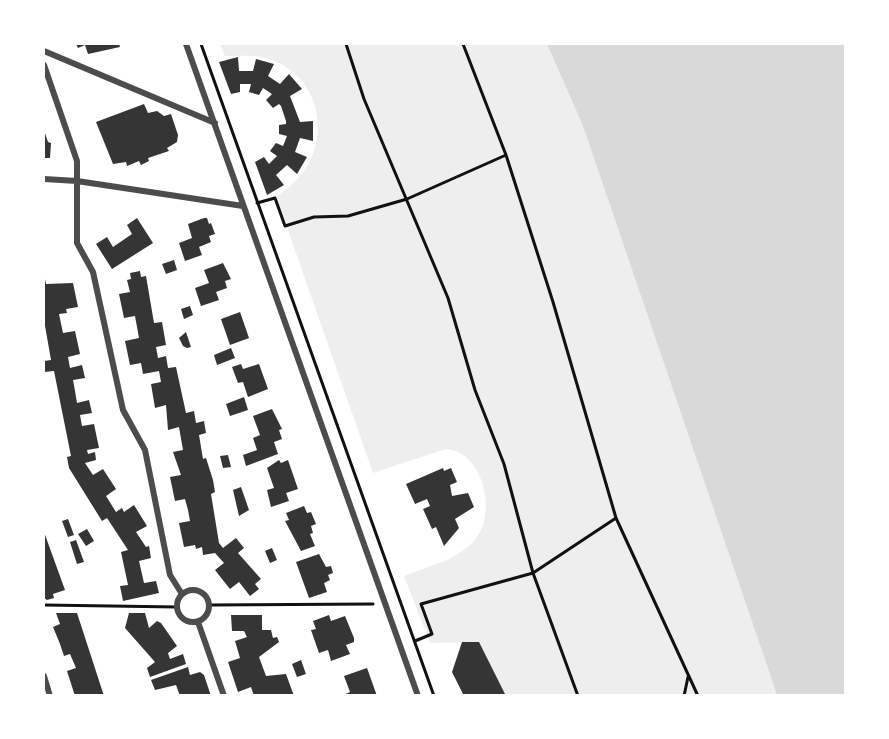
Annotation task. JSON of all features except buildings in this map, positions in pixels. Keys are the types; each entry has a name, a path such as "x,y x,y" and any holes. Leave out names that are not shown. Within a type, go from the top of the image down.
{"street":[{"path":"186,44 418,696"},
{"path":"44,51 215,123"},
{"path":"44,65 77,162 77,243 93,272 123,410 145,450 170,575 182,594"},
{"path":"44,179 77,181 243,206"},
{"path":"192,590 202,592 209,605 207,615 198,622 184,619 177,607 182,594 192,590"},
{"path":"198,622 224,696"},
{"path":"44,676 50,696"}],"path":[{"path":"201,44 434,696"},
{"path":"346,44 364,99 448,298 476,390 504,464 533,573 578,696"},
{"path":"463,44 506,155 553,302 616,518 698,696"},
{"path":"258,202 275,198 285,226 314,217 348,216 407,198 506,155"},
{"path":"415,641 432,634 421,603 533,573 616,518"},
{"path":"209,605 400,602"},
{"path":"44,605 177,607"},
{"path":"684,696 688,676"}],"shaded area":[{"path":"220,44 547,44 583,126 777,695 502,695 474,642 430,643 404,576 453,557 477,537 483,526 486,512 482,484 469,460 458,452 446,449 373,473 276,196 294,183 307,166 315,148 318,128 315,108 308,89 294,73 275,61 263,57 225,56"},
{"path":"547,44 845,44 845,695 777,695 583,126"}]}
